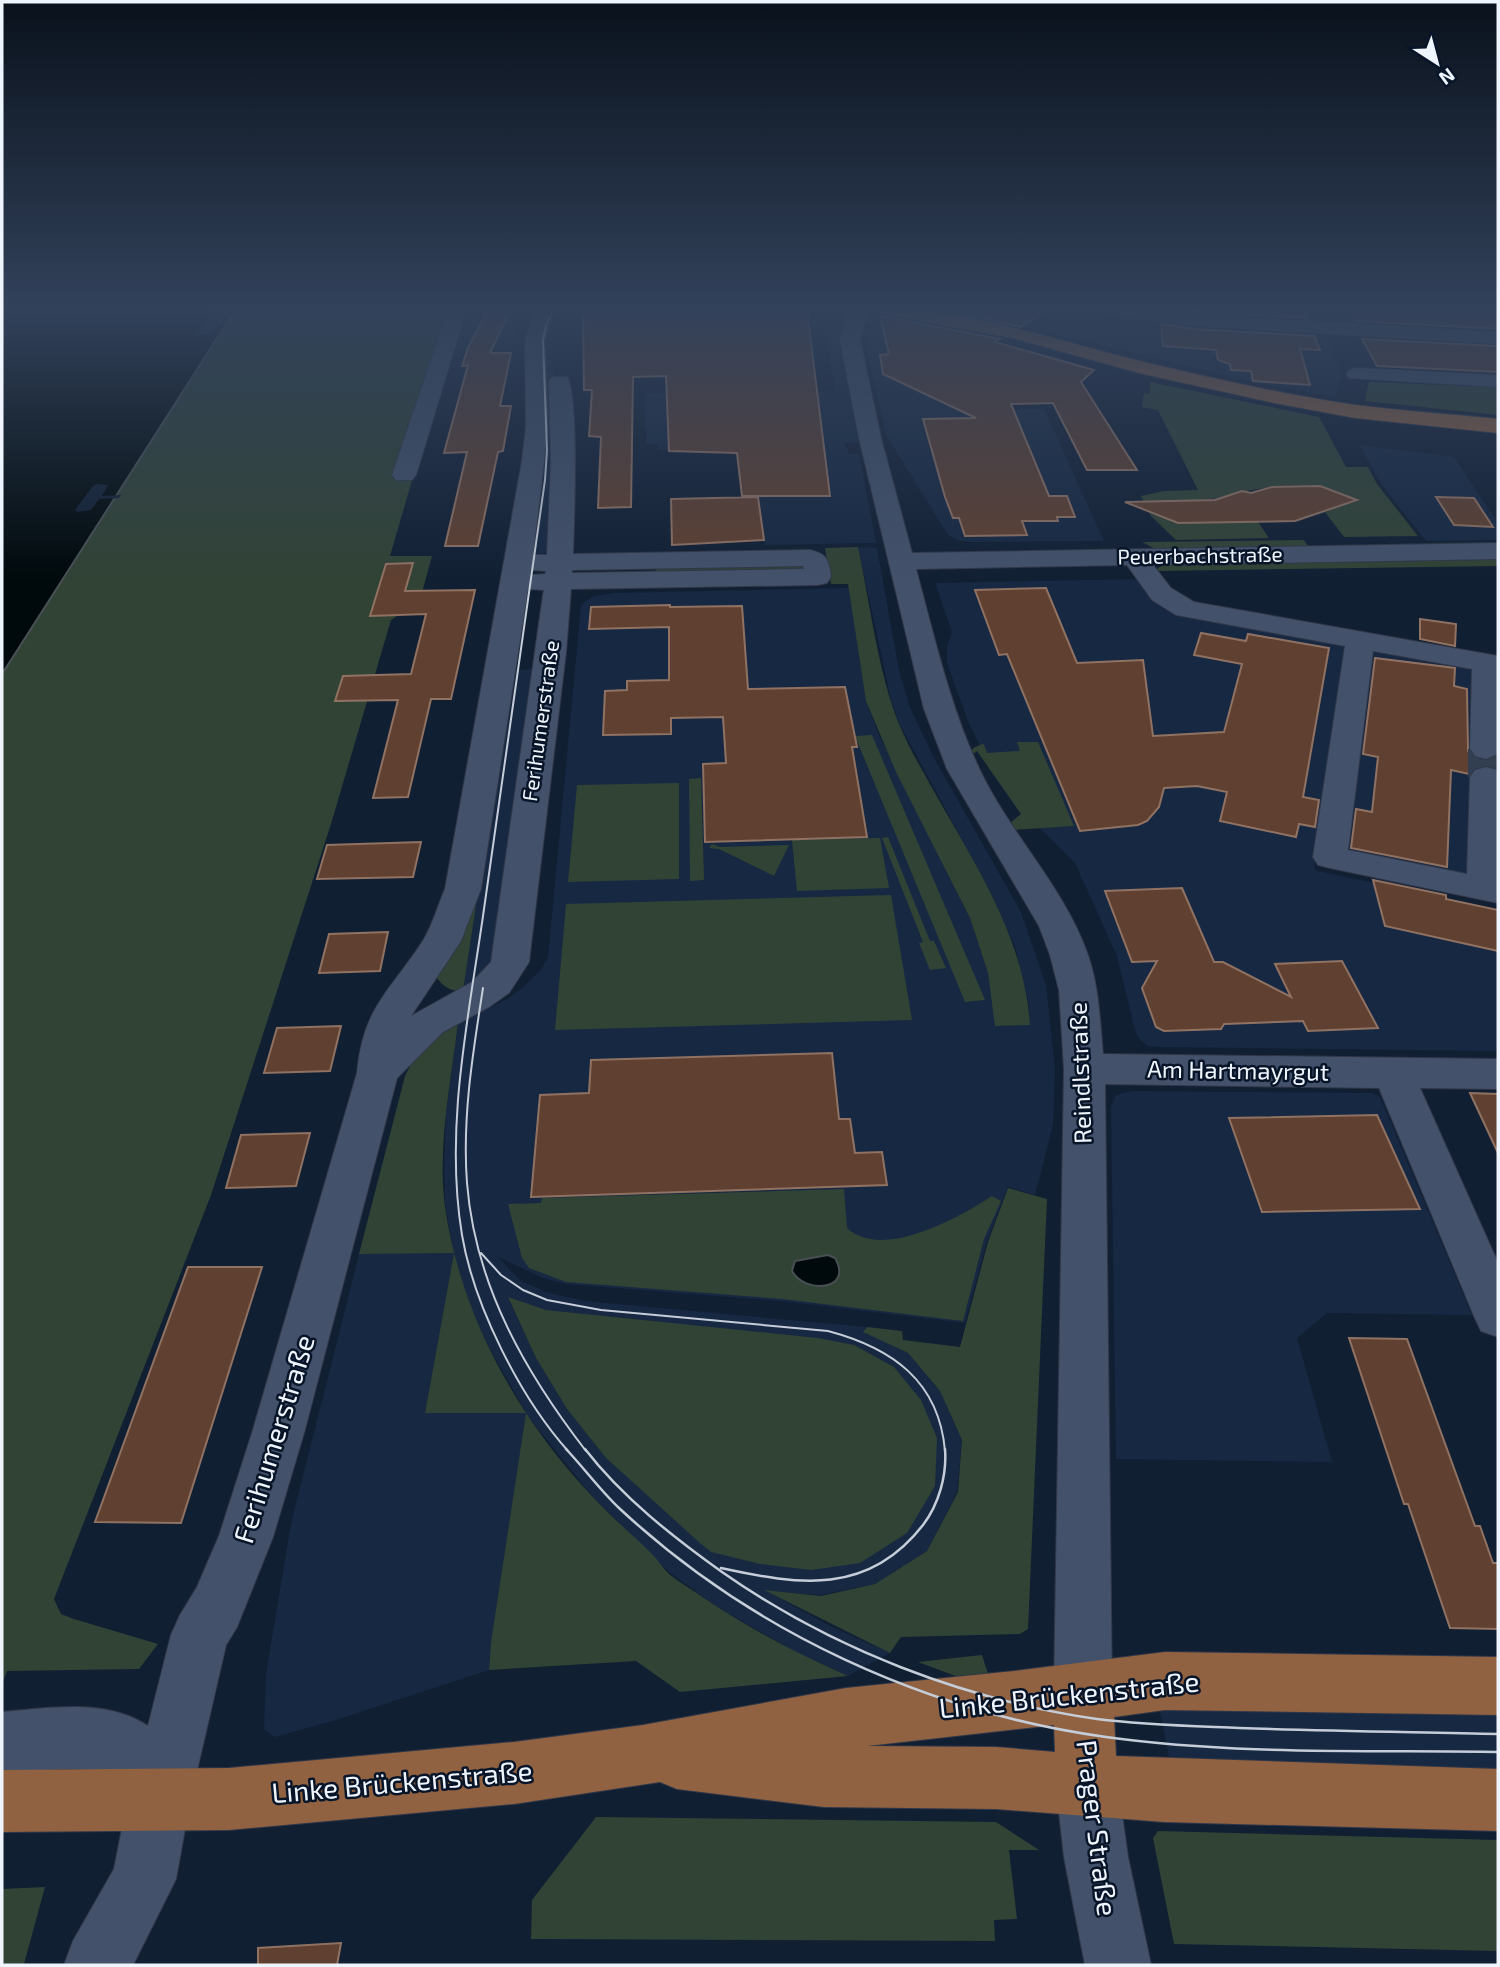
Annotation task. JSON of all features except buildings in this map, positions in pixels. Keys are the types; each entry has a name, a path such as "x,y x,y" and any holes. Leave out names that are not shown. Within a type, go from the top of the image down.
{"main road":[{"path":"1290,399 1347,410 1498,426"},
{"name":"Linke Brückenstraße","path":"2,1801 229,1799 514,1773 643,1755 846,1718 1014,1701 1165,1681 1498,1686"},
{"name":"Prager Straße","path":"1083,1690 1087,1786"},
{"name":"Linke Brückenstraße","path":"643,1755 824,1776 996,1778 1164,1791 1498,1800"}],"street":[{"path":"404,475 428,399"},
{"name":"Ferihumerstraße","path":"97,1965 138,1891 145,1872 159,1801 200,1635 217,1607 246,1537 278,1433 378,1073 380,1043 400,998 442,941 459,906 517,573 537,427 536,399"},
{"name":"Ferihumerstraße","path":"378,1073 404,1042 426,1024 501,981 510,962 550,666 559,572 564,450 562,399"},
{"name":"Reindlstraße","path":"866,399 870,438 931,684 948,736 963,769 1043,898 1069,955 1078,990 1084,1069 1083,1690"},
{"path":"1347,410 1348,399"},
{"name":"Peuerbachstraße","path":"902,561 1498,551"},
{"path":"1136,557 1154,589 1172,603 1186,609 1492,664 1486,763 1491,891 1330,857 1360,641"},
{"path":"517,573 643,571 818,577 816,561 812,559 643,571"},
{"name":"Am Hartmayrgut","path":"1084,1069 1498,1074"},
{"path":"1393,1073 1498,1316"},
{"path":"2,1742 103,1739 121,1743 132,1753 159,1801"},
{"name":"Prager Straße","path":"1087,1786 1096,1857 1118,1965"}],"shaded area":[{"path":"2,399 178,399 2,674"},
{"path":"538,399 555,399 557,422 549,552 536,556 531,554"},
{"path":"645,399 850,399 858,442 845,443 849,454 859,454 876,543 764,545 758,498 742,498 737,453 657,450 659,444 646,444"},
{"path":"878,399 979,399 983,409 1044,409 1104,541 959,541 948,535 886,435"},
{"path":"1360,445 1454,457 1498,523 1498,540 1426,541 1381,484"},
{"path":"858,547 877,548 899,670 909,705 934,758 1020,910 1046,985 1055,1069 1053,1124 1035,1195 1008,1187 987,1241 965,1323 781,1301 566,1284 543,1278 498,1257 521,1281 549,1293 585,1301 866,1327 864,1332 908,1353 940,1391 962,1440 957,1492 927,1551 875,1584 821,1595 766,1591 832,1627 890,1653 848,1676 801,1655 716,1606 670,1573 592,1496 526,1414 489,1670 275,1737 264,1730 266,1674 291,1524 359,1254 454,1252 445,1205 444,1168 446,1114 458,1023 507,999 521,989 540,971 548,958 581,605 594,596 614,593 849,588 866,701 879,735 970,918 988,973 992,999 1030,1025 1028,999 1015,947 993,897 900,725 891,700","holes":["454,1254 466,1295 488,1346 526,1412 425,1412","508,1298 546,1310 628,1320 711,1552 606,1458 567,1409 536,1358"]},
{"path":"1137,579 1151,598 1187,616 1346,643 1314,870 1498,910 1498,1051 1158,1047 1148,1046 1140,1040 1135,1030 1117,956 1075,863 1040,828 980,745 969,724 947,663 947,647 952,632 935,583"},
{"path":"1370,651 1474,669 1469,875 1345,849"},
{"path":"540,669 494,962 463,991 511,670"},
{"path":"1132,1091 1372,1093 1380,1097 1472,1315 1327,1313 1297,1338 1332,1462 1116,1459 1111,1107 1116,1095"},
{"path":"828,1255 835,1258 839,1269 838,1277 833,1283 816,1286 798,1278 792,1271 795,1261"},
{"path":"1158,1700 1498,1707 1498,1775 1171,1768"}],"green space":[{"path":"178,399 425,399 402,469 413,477 390,556 432,556 420,600 391,620 331,824 211,1195 54,1599 61,1614 158,1644 139,1669 7,1671 2,1685 2,674"},
{"path":"1143,399 1231,399 1319,417 1346,467 1368,467 1377,484 1418,536 1344,537 1325,512 1344,505 1347,498 1324,488 1288,486 1252,490 1226,498 1162,502 1156,514 1178,523 1258,522 1269,538 1176,540 1151,516 1141,496 1164,491 1198,490 1158,410 1142,407"},
{"path":"1365,399 1498,399 1498,415 1365,401"},
{"path":"1304,540 1308,546 1155,549 1142,542"},
{"path":"858,547 880,660 899,724 980,872 1007,930 1026,992 1030,1025 995,1026 988,973 970,918 896,772 866,701 848,584 831,584 825,548"},
{"path":"1498,558 1498,566 1156,571 1169,564"},
{"path":"797,563 808,569 655,572 656,568"},
{"path":"872,735 985,1000 965,1002 855,736"},
{"path":"1017,742 1038,742 1074,826 1014,830 1010,823 1021,814 977,751 966,759 973,749 984,744 987,753 1020,751"},
{"path":"701,778 704,880 690,881 689,779"},
{"path":"679,783 679,879 568,882 577,785"},
{"path":"888,837 930,941 934,941 946,968 930,970 919,943 923,942 882,838"},
{"path":"880,838 889,888 797,891 792,840"},
{"path":"712,844 720,847 789,845 774,876 719,849 709,848"},
{"path":"480,879 463,991 454,991 444,986 436,977"},
{"path":"891,895 912,1020 555,1030 566,904"},
{"path":"458,1023 444,1138 445,1207 464,1287 496,1362 517,1398 564,1464 598,1503 652,1554 669,1574 757,1631 848,1676 680,1692 636,1661 489,1670 526,1413 425,1413 454,1253 359,1254 405,1076 427,1045"},
{"path":"1008,1188 1047,1199 1028,1629 1020,1634 901,1637 890,1653 764,1590 821,1596 875,1584 927,1551 958,1492 962,1440 940,1391 908,1353 863,1332 867,1327 902,1331 903,1340 960,1347 988,1242"},
{"path":"844,1189 847,1228 862,1237 880,1240 900,1238 942,1224 992,1196 1001,1201 984,1239 963,1321 782,1299 566,1282 529,1268 522,1258 508,1204 541,1203 542,1198"},
{"path":"508,1297 546,1310 818,1338 854,1345 894,1367 921,1400 937,1438 935,1486 907,1533 860,1563 811,1570 760,1564 711,1552 606,1458 567,1409 536,1358"},
{"path":"982,1655 989,1677 969,1681 918,1662"},
{"path":"596,1817 996,1822 1039,1850 1009,1850 1017,1919 994,1920 995,1941 531,1939 532,1900"},
{"path":"1158,1831 1498,1840 1498,1951 1174,1944 1153,1838"},
{"path":"45,1887 24,1964 2,1965 2,1889"}],"pier":[{"path":"97,484 108,485 102,496 121,495 119,498 99,499 91,510 77,512 75,510"}],"tunnel":[{"path":"1486,749 1486,777"}],"tram line":[{"path":"545,399 545,480 466,1031 457,1113 456,1154 462,1235 477,1291 488,1320 517,1378 550,1429 568,1451"},
{"path":"483,988 469,1085 466,1134 467,1183 480,1257 492,1292 524,1358 586,1451"},
{"path":"481,1253 501,1275 523,1290 547,1300 601,1310 828,1331 851,1338 892,1358 922,1387 941,1426 945,1451"},
{"path":"566,1449 619,1508 671,1552 726,1593 845,1660 908,1686 973,1708 1039,1725 1155,1743 1253,1749 1498,1752"},
{"path":"585,1449 615,1484 649,1515 704,1559 764,1600 854,1647 949,1684 1047,1710 1132,1723 1498,1734"},
{"path":"721,1568 805,1581 831,1580 879,1564 902,1548 929,1517 941,1489 945,1451"}]}
